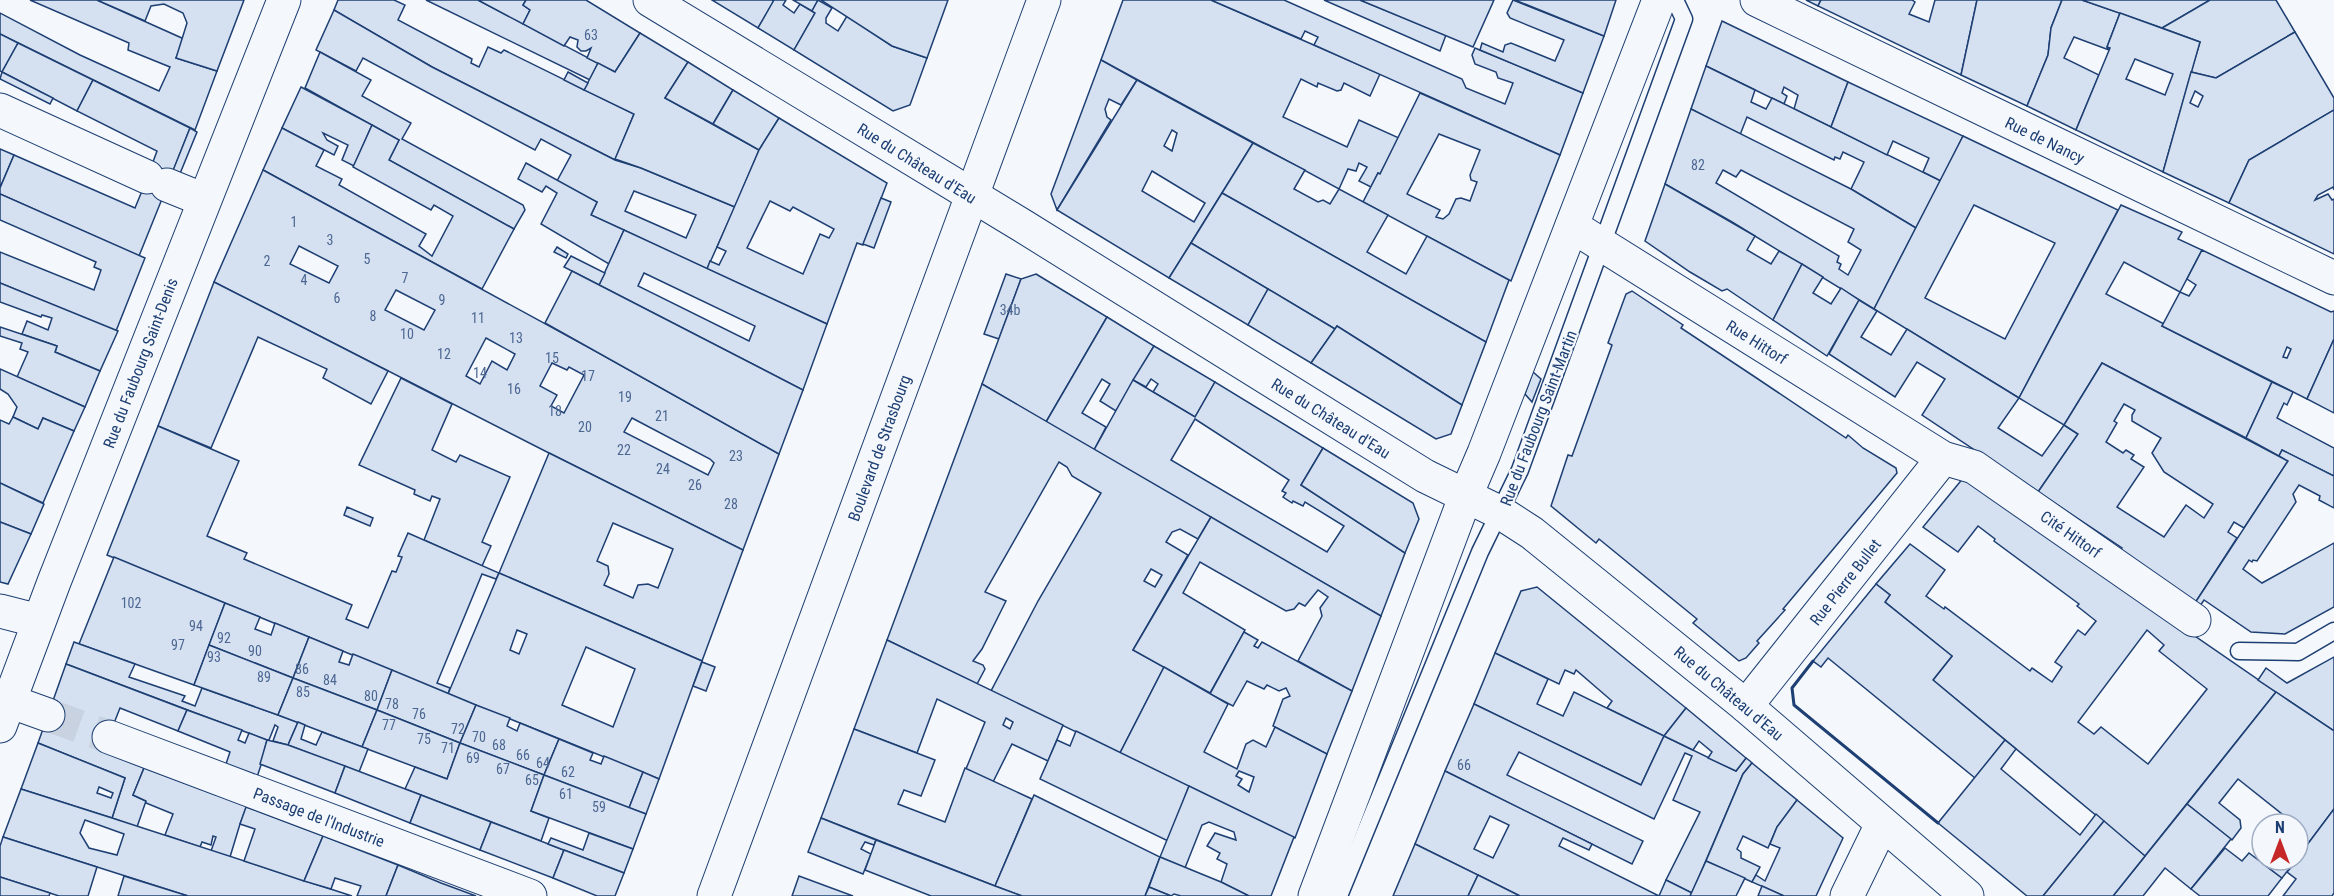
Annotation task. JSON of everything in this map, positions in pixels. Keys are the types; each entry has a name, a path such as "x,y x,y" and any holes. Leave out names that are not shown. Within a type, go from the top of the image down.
{"street":[{"name":"Rue du Faubourg Saint-Denis","path":"5,713 39,621 284,0"},
{"name":"Rue du Château d'Eau","path":"650,0 1023,226 1425,476 1501,513 1532,532 1746,706 1967,896"},
{"name":"Boulevard de Strasbourg","path":"714,896 1044,0"},
{"path":"1315,896 1466,495 1659,0"},
{"name":"Rue de Nancy","path":"1757,0 2334,278"},
{"path":"0,110 204,200"},
{"name":"Rue Hittorf","path":"1572,226 1942,458"},
{"name":"Cité Hittorf","path":"1942,458 1974,467 2194,620"},
{"name":"Rue Pierre Bullet","path":"1746,706 1942,458"},
{"path":"0,611 39,621"},
{"path":"5,713 48,715"},
{"name":"Passage de l'Industrie","path":"109,737 530,896"},
{"path":"1847,896 1882,824"}],"lane":[{"name":"Rue du Faubourg Saint-Martin","path":"1339,896 1480,552 1521,470 1684,19 1675,0"},
{"path":"2239,651 2298,652 2334,632"}],"building":[{"path":"30,0 97,0 184,39 176,58 217,71 195,130 0,34 0,13 80,55 159,91 170,67 128,50 129,43"},
{"path":"97,0 244,0 217,71 176,58 187,23 183,13 164,4 151,6 145,21"},
{"path":"338,0 394,0 405,5 398,20 472,59 471,63 479,67 488,47 501,53 504,50 634,114 615,160 432,67 334,10"},
{"path":"426,0 478,0 598,63 590,80"},
{"path":"478,0 526,0 523,5 530,10 523,24"},
{"path":"526,0 586,0 640,33 615,72 587,58 591,48 581,51 577,47 578,40 570,37 564,46 523,24 530,10 523,5"},
{"path":"712,0 772,0 774,1 758,28"},
{"path":"774,0 786,0 783,5 794,13 800,4 815,13 794,50 758,28"},
{"path":"793,0 818,0 812,11"},
{"path":"818,0 832,8 826,18 826,23 838,31 847,16 892,46 927,58 910,105 893,111 794,50 815,13 812,11"},
{"path":"821,0 948,0 927,58 892,46"},
{"path":"1123,0 1211,0 1380,74 1370,96 1344,83 1341,90 1337,91 1318,83 1317,87 1301,79 1283,117 1347,147 1359,120 1399,138 1371,187 1359,181 1367,167 1359,163 1356,171 1348,169 1339,189 1101,60"},
{"path":"1211,0 1284,0 1462,79 1466,88 1505,104 1513,83 1498,78 1496,72 1475,64 1472,55 1475,48 1583,93 1560,155 1314,45 1318,37 1305,31 1301,39"},
{"path":"1324,0 1360,0 1446,35 1440,51"},
{"path":"1360,0 1494,0 1473,47"},
{"path":"1513,0 1604,36 1583,93 1480,50 1482,43 1503,52 1505,45 1511,43 1555,61 1564,40 1510,18 1507,13"},
{"path":"1515,0 1616,0 1604,36"},
{"path":"1806,0 1821,0 1818,6"},
{"path":"1821,0 1912,0 1915,2 1909,14 1929,22 1935,0 1977,0 1961,75 1818,6"},
{"path":"1977,0 2062,0 2051,28 2048,55 2027,106 1961,75"},
{"path":"2062,0 2082,0 2120,13 2107,47 2109,50 2074,37 2064,58 2099,75 2076,130 2027,106 2048,55 2051,28"},
{"path":"2082,0 2210,0 2162,28"},
{"path":"2210,0 2276,0 2295,32 2216,78 2191,72 2200,42 2162,28"},
{"path":"334,10 432,67 615,160 641,168 735,207 707,269 591,215 597,202 557,181 571,155 541,139 535,150 363,58 356,71 316,50","holes":["634,191 696,215 686,238 625,211"]},
{"path":"2120,13 2200,42 2163,172 2076,130 2110,48 2107,47","holes":["2135,59 2173,74 2165,95 2126,79"]},
{"path":"1722,21 1848,82 1831,127 1794,109 1798,95 1784,87 1782,93 1787,96 1784,104 1706,66"},
{"path":"2295,32 2334,98 2334,110 2249,160 2229,203 2163,172 2191,72 2216,78","holes":["2195,91 2203,96 2198,107 2190,103"]},
{"path":"640,33 688,62 665,98 759,150 735,207 615,159 634,114 584,90 598,63 615,72"},
{"path":"0,34 18,43 2,72 0,71"},
{"path":"18,43 93,80 77,111 2,72"},
{"path":"320,52 371,80 362,96 411,123 402,139 523,205 525,210 514,229 389,160 399,140 305,88"},
{"path":"1101,60 1137,80 1121,105 1109,99 1105,109 1107,117 1111,120 1057,210 1051,194"},
{"path":"688,62 733,90 713,124 665,98"},
{"path":"1706,66 1755,90 1751,102 1766,109 1772,98 1941,181 1916,228 1851,189 1864,162 1843,152 1840,159 1835,157 1834,160 1747,117 1740,135 1691,109"},
{"path":"2,72 53,98 50,104 0,79"},
{"path":"568,72 588,83 584,90 564,80"},
{"path":"93,80 190,128 164,194 144,186 157,151 77,111"},
{"path":"1137,80 1253,143 1169,278 1057,210","holes":["1172,130 1177,133 1172,151 1164,146","1152,171 1205,203 1194,222 1142,191"]},
{"path":"1848,82 1963,136 1941,181 1923,172 1929,158 1893,141 1887,155 1831,127"},
{"path":"301,87 372,125 354,166 342,160 348,145 323,133 327,140 338,146 334,155 282,128"},
{"path":"733,90 779,118 759,150 713,124"},
{"path":"1420,93 1560,155 1511,281 1363,202 1378,173 1380,174","holes":["1439,134 1480,150 1470,175 1471,180 1477,182 1470,201 1456,199 1449,214 1443,219 1436,217 1440,210 1407,194"]},
{"path":"1691,109 1851,189 1916,228 1874,309 1665,184","holes":["1723,170 1736,177 1741,170 1854,229 1848,242 1861,250 1848,275 1839,269 1841,264 1837,262 1839,256 1716,183"]},
{"path":"2334,110 2334,190 2333,187 2318,195 2315,200 2328,194 2332,200 2334,199 2334,254 2229,203 2249,160"},
{"path":"779,118 887,183 863,245 857,243 827,324 707,269 710,261 719,265 726,251 717,247 759,150","holes":["770,201 790,211 793,207 834,229 829,238 820,234 803,274 747,248"]},
{"path":"372,125 399,140 389,160 514,229 482,289 263,170 282,128 324,150 316,166 342,179 339,185 426,234 419,246 432,256 453,216 434,205 431,210 353,167"},
{"path":"190,128 197,132 179,176 172,173"},
{"path":"1963,136 2118,210 2019,398 1874,309","holes":["1974,205 2055,243 2005,339 1925,298"]},
{"path":"1253,143 1305,170 1294,189 1318,202 1323,200 1330,204 1339,189 1388,215 1367,252 1406,274 1427,236 1509,280 1486,342 1222,193"},
{"path":"0,149 14,155 0,188"},
{"path":"14,155 135,208 144,186 164,194 139,256 0,194 0,188"},
{"path":"526,163 597,202 591,215 624,230 609,264 541,224 557,193 546,186 542,192 518,179"},
{"path":"263,170 779,454 743,550 549,453 214,282","holes":["299,246 338,266 329,283 290,264","396,290 435,310 424,330 385,310","486,338 515,354 507,370 492,361 480,384 466,376","552,363 567,370 569,367 584,375 564,413 551,406 557,395 540,386","632,418 710,459 714,463 708,475 624,432"]},
{"path":"1665,184 1755,236 1747,250 1771,264 1779,251 1802,264 1773,320 1727,289 1722,291 1690,272 1645,241"},
{"path":"1222,193 1486,342 1462,405 1337,326 1335,329 1191,243"},
{"path":"0,194 145,258 116,331 0,283 0,252 94,290 101,270 94,267 96,262 0,220"},
{"path":"881,198 891,202 874,248 863,244"},
{"path":"2121,205 2182,232 2178,239 2202,250 2180,292 2124,262 2106,294 2164,324 2162,326 2272,382 2246,438 2102,363 2064,425 2019,398"},
{"path":"624,230 827,324 803,390 599,285","holes":["644,273 755,326 749,341 638,286"]},
{"path":"1191,243 1268,289 1248,325 1169,278"},
{"path":"557,247 568,254 566,258 554,252"},
{"path":"2202,250 2331,312 2334,311 2334,339 2307,399 2162,326 2180,292 2189,296 2196,285 2187,279","holes":["2287,347 2291,349 2287,358 2283,357"]},
{"path":"571,256 605,273 599,285 564,267"},
{"path":"1802,264 1823,277 1813,293 1831,304 1841,288 1859,300 1827,356 1773,320"},
{"path":"572,271 803,390 779,454 545,323"},
{"path":"1006,274 1021,279 999,339 984,334"},
{"path":"1036,274 1107,317 1046,422 982,384 1021,279"},
{"path":"214,282 388,371 371,404 323,378 327,369 258,337 211,448 158,426"},
{"path":"0,283 118,331 100,371 55,352 57,346 22,334 27,321 48,330 52,318 42,315 41,317 0,302"},
{"path":"1268,289 1335,329 1311,363 1248,325"},
{"path":"1632,291 1683,325 1681,328 1846,438 1848,435 1863,448 1896,468 1897,473 1757,641 1759,643 1746,658 1739,661 1693,623 1697,619 1599,539 1596,543 1551,506 1568,455 1572,456 1612,345 1608,343 1626,294"},
{"path":"1859,300 1877,311 1861,337 1891,355 1907,329 2019,398 1998,428 2042,456 2064,425 2078,434 2038,492 1922,415 1945,379 1917,362 1895,397 1829,354"},
{"path":"1107,317 1154,346 1116,411 1100,401 1110,384 1102,379 1082,413 1106,427 1094,450 1046,422"},
{"path":"1337,326 1462,405 1451,434 1436,439 1311,363"},
{"path":"0,327 57,346 55,352 100,371 85,407 17,377 28,352 20,349 22,343 0,336"},
{"path":"2334,339 2334,413 2307,399"},
{"path":"1154,346 1215,382 1195,417 1153,392 1158,384 1151,379 1146,387 1133,380"},
{"path":"2102,363 2288,461 2244,528 2234,522 2228,532 2237,538 2195,603 2119,552 2122,548 2038,492 2078,434 2064,425","holes":["2124,404 2135,410 2132,421 2161,438 2152,453 2164,472 2213,504 2204,518 2186,505 2164,537 2117,507 2144,467 2131,459 2134,455 2126,450 2123,453 2106,442 2117,423 2114,421"]},
{"path":"0,369 85,407 74,431 43,418 38,429 13,417 17,407 8,394 0,389"},
{"path":"1533,372 1541,379 1532,402 1525,394"},
{"path":"401,378 452,404 432,450 456,462 460,455 510,477 482,542 491,546 482,566 424,540 440,499 432,496 430,501 414,494 415,490 359,465"},
{"path":"1133,380 1195,417 1215,382 1323,448 1301,485 1405,553 1381,616 1094,450","holes":["1195,419 1289,480 1282,491 1286,493 1283,497 1303,506 1305,502 1344,526 1327,552 1171,460"]},
{"path":"2272,382 2293,392 2287,405 2284,403 2277,418 2334,448 2334,476 2282,450 2279,456 2246,438"},
{"path":"982,384 1211,517 1198,539 1180,529 1172,532 1166,542 1188,555 1133,650 1164,667 1120,753 991,691 1038,601 1101,493 1072,476 1067,467 1059,462 985,592 1006,601 982,649 973,661 983,665 985,669 977,684 887,640","holes":["1151,569 1162,575 1155,587 1144,581"]},
{"path":"13,417 38,429 43,418 74,431 43,503 0,483 0,420 9,424"},
{"path":"158,426 239,461 207,536 247,553 244,559 352,605 346,619 368,628 392,571 396,572 402,557 398,556 408,533 499,573 496,579 482,574 437,683 450,688 448,694 107,555"},
{"path":"1323,448 1413,503 1419,519 1405,553 1301,485"},
{"path":"2282,450 2334,476 2334,508 2319,500 2320,496 2299,485 2293,494 2296,502 2257,561 2249,560 2243,569 2262,583 2334,543 2334,607 2285,634 2251,632 2204,600 2200,606 2195,603 2288,461 2279,456"},
{"path":"549,453 743,550 702,661 499,573","holes":["613,523 673,549 658,588 648,584 638,585 633,598 604,585 609,574 608,566 597,561"]},
{"path":"1964,477 2276,692 2145,856 1933,680 1952,656 1885,602 1890,595 1876,584 1910,544 1945,570 1926,596 1944,609 1945,607 2030,671 2032,668 2052,682 2062,667 2055,662 2078,630 2085,635 2096,621 2077,606 2079,604 1994,541 1995,539 1978,526 1958,552 1923,527","holes":["2147,630 2164,645 2159,651 2207,689 2148,764 2101,727 2094,734 2078,722"]},
{"path":"0,483 44,504 31,534 0,522"},
{"path":"347,507 373,518 370,526 344,515"},
{"path":"1211,517 1381,616 1352,691 1298,661 1322,616 1320,608 1328,597 1318,590 1305,606 1299,603 1294,609 1286,611 1200,562 1183,593 1245,630 1210,693 1133,650"},
{"path":"0,522 31,534 8,584 0,582"},
{"path":"114,557 225,603 194,685 79,644"},
{"path":"499,573 702,661 659,779 448,694","holes":["517,630 527,634 519,654 510,650","586,647 635,669 613,727 562,705"]},
{"path":"1876,584 1890,595 1885,602 1952,656 1933,680 2005,740 1975,778 1828,658 1821,667 1813,661"},
{"path":"1537,587 1686,708 1664,736 1607,708 1612,701 1576,670 1574,674 1565,670 1559,684 1495,653 1521,591"},
{"path":"225,603 260,617 255,629 271,635 275,623 309,637 293,678 209,645"},
{"path":"1244,632 1258,640 1254,646 1258,648 1262,642 1352,691 1327,754 1273,726 1283,699 1290,696 1286,688 1279,691 1267,685 1264,689 1247,681 1233,706 1210,694"},
{"path":"309,637 343,651 339,662 349,665 353,654 392,670 377,710 293,678"},
{"path":"887,640 1063,725 1048,761 1012,744 993,782 966,769 985,722 937,699 917,753 854,729","holes":["1006,718 1013,722 1010,729 1003,725"]},
{"path":"74,642 135,664 129,677 185,696 182,701 195,706 202,688 298,722 288,745 273,741 278,727 275,725 267,740 66,664"},
{"path":"209,645 293,678 278,715 194,685"},
{"path":"1495,653 1548,679 1537,704 1563,716 1574,692 1664,736 1641,785 1474,704"},
{"path":"2334,657 2334,731 2258,680 2266,668 2287,683"},
{"path":"702,662 715,667 706,691 693,686"},
{"path":"66,664 187,710 178,731 120,708 103,751 144,768 133,795 146,801 137,827 112,818 125,778 38,743"},
{"path":"1164,667 1228,704 1204,752 1237,769 1246,744 1253,740 1266,747 1275,727 1327,754 1295,838 1120,753","holes":["1239,771 1254,777 1249,792 1238,785 1242,779 1236,776"]},
{"path":"392,670 476,705 460,743 377,710"},
{"path":"293,678 377,710 362,747 278,715"},
{"path":"2276,692 2334,731 2334,809 2310,841 2310,812 2279,812 2238,779 2219,803 2240,820 2241,828 2232,840 2187,804"},
{"path":"1474,704 1641,785 1664,736 1736,771 1746,758 1750,761 1752,763 1743,774 1692,893 1666,880 1700,812 1673,800 1692,756 1685,753 1654,819 1519,752 1507,775 1643,841 1632,864 1445,771"},
{"path":"476,705 510,718 507,726 517,731 520,723 559,739 544,775 460,743"},
{"path":"1686,708 1746,758 1736,771 1708,758 1712,752 1699,741 1693,750 1664,736"},
{"path":"187,710 242,730 238,740 245,743 249,733 267,740 250,798 219,785 230,752 178,731"},
{"path":"377,710 460,743 447,779 362,747"},
{"path":"298,722 305,725 301,739 316,745 322,732 368,749 359,772 288,745"},
{"path":"854,729 935,760 921,796 904,790 898,804 945,822 965,768 1032,799 995,886 821,818"},
{"path":"1076,731 1189,786 1168,841 1040,779 1057,740 1070,746"},
{"path":"559,739 593,753 590,760 601,764 604,756 643,772 629,808 544,775"},
{"path":"267,740 288,745 345,766 335,793 260,764"},
{"path":"2005,740 2016,749 2001,769 2080,835 2096,814 2104,821 2043,896 2027,896 1938,823"},
{"path":"38,743 125,778 112,818 21,789","holes":["99,787 113,793 111,798 97,793"]},
{"path":"460,743 544,775 531,811 549,818 541,841 405,789 415,767 447,779"},
{"path":"1752,763 1797,800 1777,827 1768,848 1743,836 1737,849 1741,852 1741,858 1760,867 1752,882 1706,861 1743,774"},
{"path":"345,766 421,795 410,823 335,793"},
{"path":"144,768 216,795 219,785 250,798 230,857 211,851 216,837 213,836 211,845 202,842 200,847 165,835 173,814 133,795"},
{"path":"1445,771 1592,844 1589,850 1563,838 1559,846 1659,896 1520,896 1415,844","holes":["1490,816 1509,825 1493,858 1474,849"]},
{"path":"643,772 659,779 646,814 629,808"},
{"path":"544,775 646,814 633,849 531,811"},
{"path":"1189,786 1294,837 1271,896 1249,896 1221,882 1227,864 1217,859 1220,853 1207,846 1215,833 1236,840 1234,832 1209,822 1202,825 1185,868 1160,857"},
{"path":"21,789 352,896 188,896 3,837","holes":["85,820 124,834 117,855 89,848 80,833"]},
{"path":"421,795 491,822 480,850 410,823"},
{"path":"1034,795 1160,857 1145,896 1022,896 995,886"},
{"path":"1797,800 1843,838 1816,896 1784,896 1752,882 1756,875 1765,881 1780,848 1770,844 1777,827"},
{"path":"2187,804 2231,839 2191,889 2165,868 2143,896 2113,896"},
{"path":"246,807 323,836 304,881 244,861 255,829 240,824"},
{"path":"2334,809 2334,893 2332,896 2283,896 2296,879 2287,872 2310,872 2310,841"},
{"path":"821,818 876,840 874,845 865,842 861,849 871,854 863,874 808,852"},
{"path":"2104,821 2145,856 2113,896 2043,896"},
{"path":"491,822 564,850 553,878 480,850"},
{"path":"589,833 633,849 624,873 548,844 551,838 583,850"},
{"path":"323,836 398,865 386,896 357,896 361,886 335,878 331,889 304,881"},
{"path":"3,837 97,867 88,896 59,896 0,877 0,846"},
{"path":"876,840 1022,896 931,896 865,870"},
{"path":"1415,844 1478,875 1468,896 1393,896"},
{"path":"2225,848 2242,861 2250,854 2250,872 2274,872 2282,878 2268,896 2200,896 2191,889"},
{"path":"564,850 624,873 615,896 597,896 553,878"},
{"path":"1160,857 1249,896 1181,896 1174,894 1171,896 1149,887"},
{"path":"1706,861 1745,878 1736,896 1690,896"},
{"path":"398,865 441,883 476,896 386,896"},
{"path":"2274,872 2287,872 2282,878"},
{"path":"1478,875 1518,895 1468,896"},
{"path":"124,876 188,896 118,896"},
{"path":"799,876 853,896 792,896"},
{"path":"0,877 50,893 49,896 0,896"},
{"path":"1666,880 1692,893 1690,896 1659,896"},
{"path":"1762,886 1784,896 1758,896"},
{"path":"1149,887 1171,896 1145,896"}],"tunnel":[{"path":"48,715 109,737"}],"wall":[{"path":"1813,661 1792,688 1794,705 1938,823"}]}
